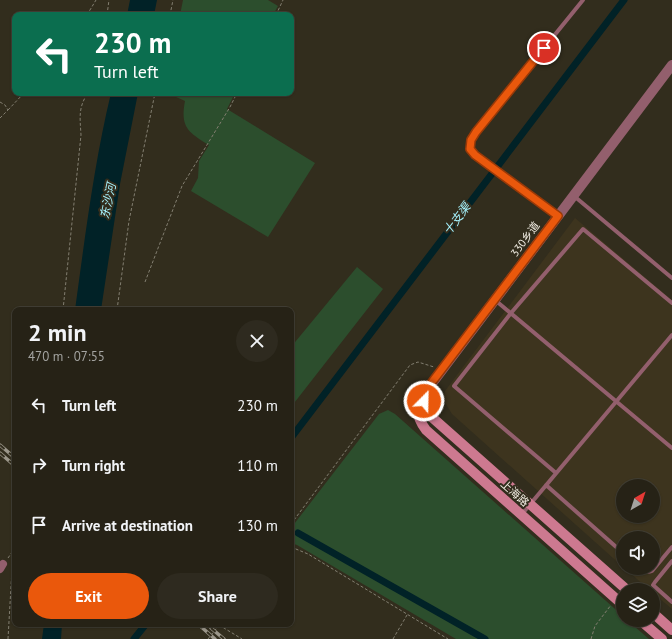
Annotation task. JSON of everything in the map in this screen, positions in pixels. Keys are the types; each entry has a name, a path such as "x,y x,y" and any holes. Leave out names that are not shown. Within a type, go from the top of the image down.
{"main road":[{"name":"上海路","path":"426,390 421,398 418,415 420,422 426,430 616,598"},
{"name":"上海路","path":"426,412 619,583"},
{"path":"660,619 672,630"},
{"path":"648,627 662,639"}],"street":[{"name":"330乡道","path":"426,390 672,66"},
{"path":"426,390 424,401 426,412"}],"lane":[{"path":"558,216 482,160 470,149 471,140 583,0"},
{"path":"573,196 672,278"},
{"path":"556,473 454,386 511,313 583,228 672,303"},
{"path":"495,299 672,448"},
{"path":"521,514 672,335"},
{"path":"546,485 616,547"},
{"path":"660,562 672,548"},
{"path":"672,561 653,585 672,602"}],"path":[{"path":"89,12 96,0"},
{"path":"107,12 109,0"},
{"path":"171,12 173,0"},
{"path":"277,12 283,0"},
{"path":"0,118 21,96"},
{"path":"63,307 81,135 80,112 81,104 86,96"},
{"path":"117,307 129,221 154,96"},
{"path":"145,282 182,186 236,96"},
{"path":"0,102 8,110"},
{"path":"294,520 410,365 418,362 442,369"},
{"path":"294,547 308,554 448,639"},
{"path":"2,566 12,552"},
{"path":"8,639 12,569"},
{"path":"590,639 599,620 616,605"},
{"path":"393,639 407,614"},
{"path":"208,639 217,627"},
{"path":"222,627 242,639"}],"shaded area":[{"path":"575,218 672,300 672,609 660,599 660,583 641,583 633,575 660,575 660,531 616,531 616,561 452,414 443,399 445,391"}],"green space":[{"path":"183,0 268,0 278,6 275,12 181,12"},
{"path":"174,96 234,96 227,109 315,163 268,237 191,191 198,178 199,161 209,145 187,128 184,117 185,101"},
{"path":"357,267 383,289 294,403 294,343"},
{"path":"388,410 395,414 616,610 616,627 635,627 649,639 456,639 294,544 294,524 379,414"}],"water":[{"path":"130,0 157,0 155,12 128,12"},
{"name":"东沙河","path":"110,96 137,96 120,184 101,307 75,307 86,228"},
{"path":"44,627 62,627 61,639 42,639"}],"waterway":[{"name":"十支渠","path":"294,434 624,0"},
{"path":"298,533 485,639"},
{"name":"十支渠","path":"134,639 144,627"}],"railway":[{"path":"0,445 12,455"},
{"path":"0,453 12,463"},
{"path":"201,627 215,639"},
{"path":"211,628 224,639"}],"route":[{"path":"424,401 426,390 558,216 475,155 470,149 471,140 476,132 544,48"}]}
